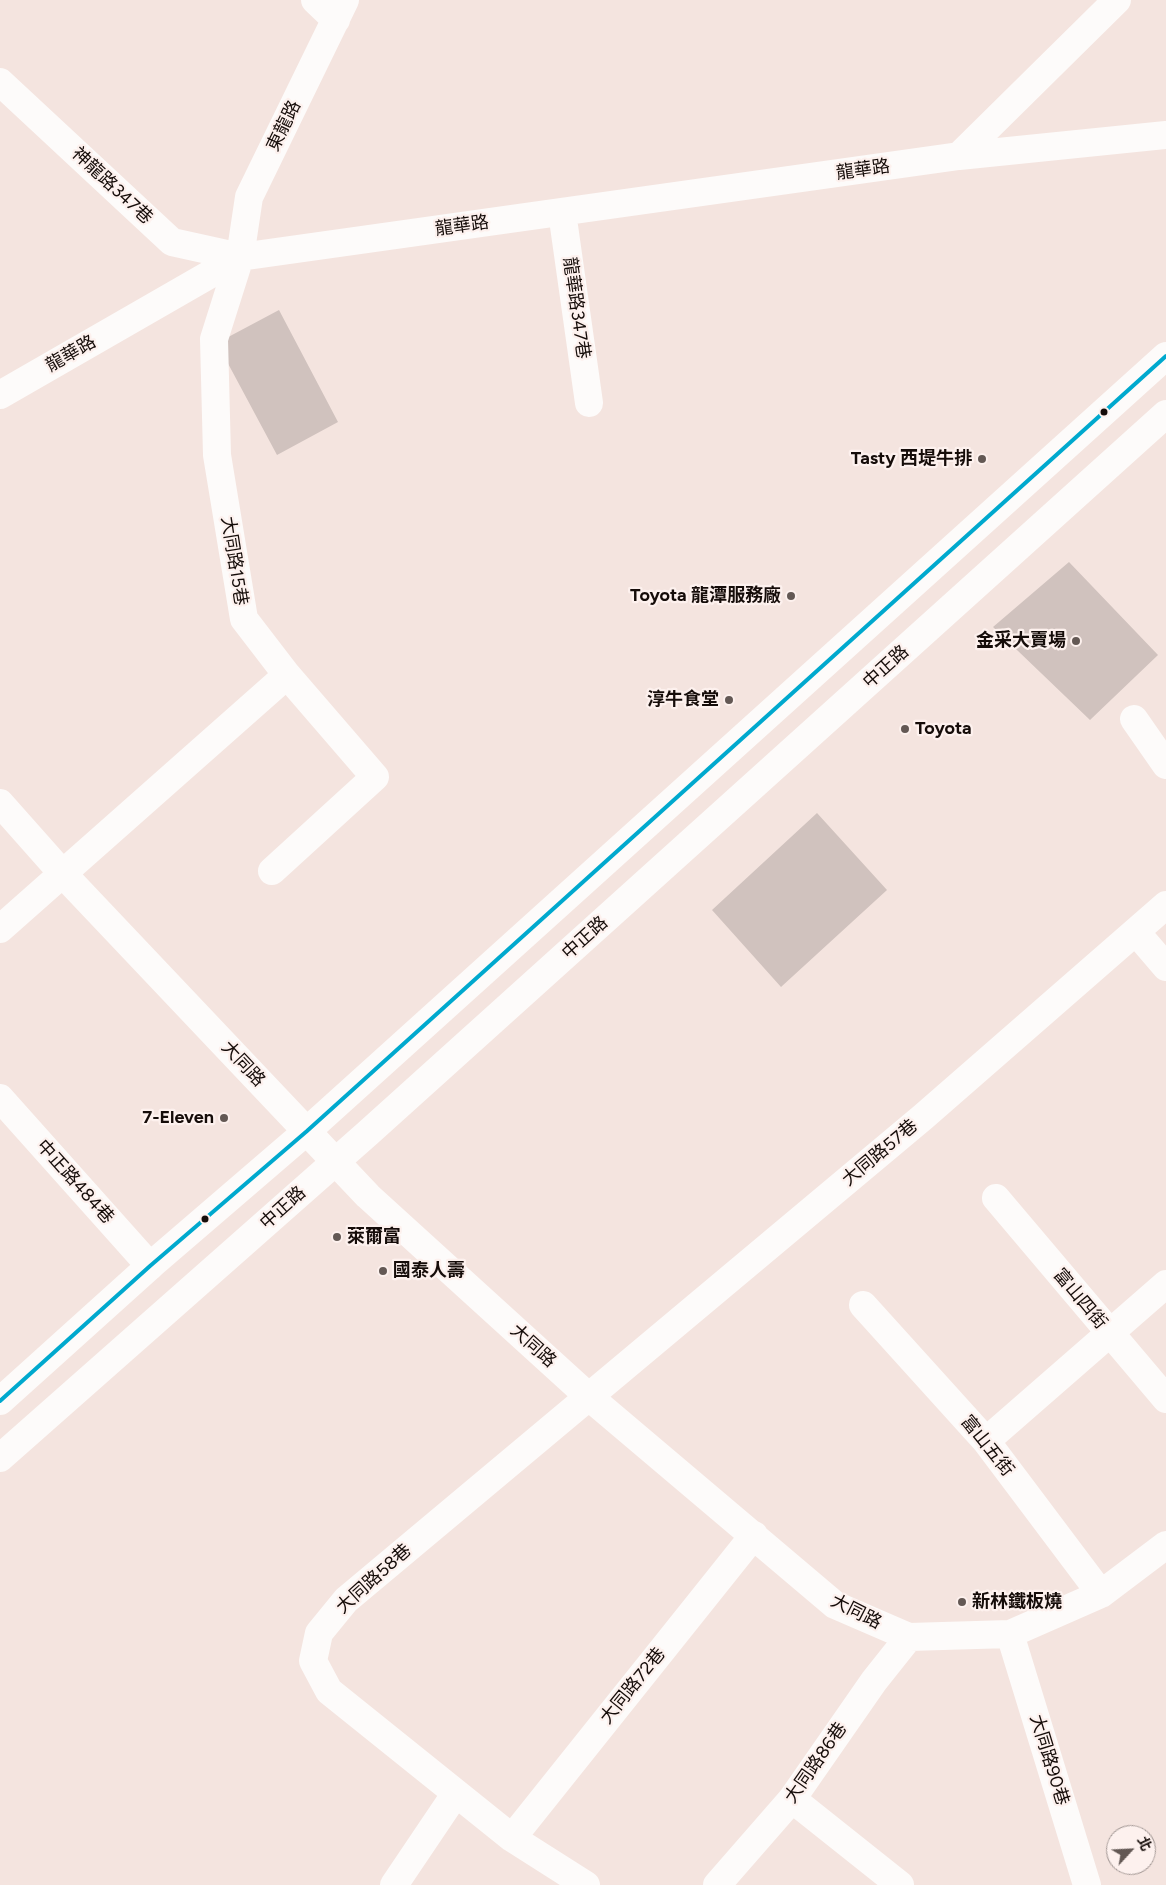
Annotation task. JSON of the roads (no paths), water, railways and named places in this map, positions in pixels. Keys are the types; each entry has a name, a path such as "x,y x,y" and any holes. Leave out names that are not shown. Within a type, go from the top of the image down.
{"street":[{"path":"315,0 340,10"},
{"path":"959,156 1117,0"},
{"name":"東龍路","path":"240,257 249,197 340,10"},
{"name":"神龍路347巷","path":"0,82 172,242 240,257"},
{"name":"龍華路","path":"0,395 240,257 959,156 1166,135"},
{"name":"龍華路347巷","path":"562,212 589,403"},
{"name":"大同路15巷","path":"240,257 214,339 217,455 244,619 287,675 375,777 272,871"},
{"path":"0,1401 150,1266 306,1131 1166,356"},
{"name":"中正路","path":"0,1458 187,1295 1166,414"},
{"path":"0,929 287,675"},
{"path":"1134,719 1166,765"},
{"name":"大同路","path":"0,803 63,874 368,1196 588,1396 835,1605 909,1638 1010,1634 1101,1594 1166,1544"},
{"name":"大同路57巷","path":"588,1396 923,1117 1166,905"},
{"path":"1136,932 1166,967"},
{"name":"中正路484巷","path":"0,1098 150,1266"},
{"name":"富山四街","path":"996,1198 1166,1399"},
{"path":"986,1441 1166,1284"},
{"name":"富山五街","path":"863,1305 986,1441 1101,1594"},
{"name":"大同路58巷","path":"586,1885 512,1838 329,1691 313,1662 319,1633 346,1600 588,1396"},
{"name":"大同路72巷","path":"512,1838 754,1535"},
{"name":"大同路90巷","path":"1010,1634 1087,1885"},
{"name":"大同路86巷","path":"717,1885 792,1799 874,1681 909,1638"},
{"path":"394,1885 456,1793"},
{"path":"792,1799 900,1885"}],"place":[{"name":"Tasty 西堤牛排","path":"982,459"},
{"name":"Toyota 龍潭服務廠","path":"791,596"},
{"name":"金采大賣場","path":"1076,641"},
{"name":"淳牛食堂","path":"729,700"},
{"name":"Toyota","path":"905,729"},
{"name":"7-Eleven","path":"224,1118"},
{"name":"萊爾富","path":"337,1237"},
{"name":"國泰人壽","path":"383,1271"},
{"name":"新林鐵板燒","path":"962,1602"}]}
